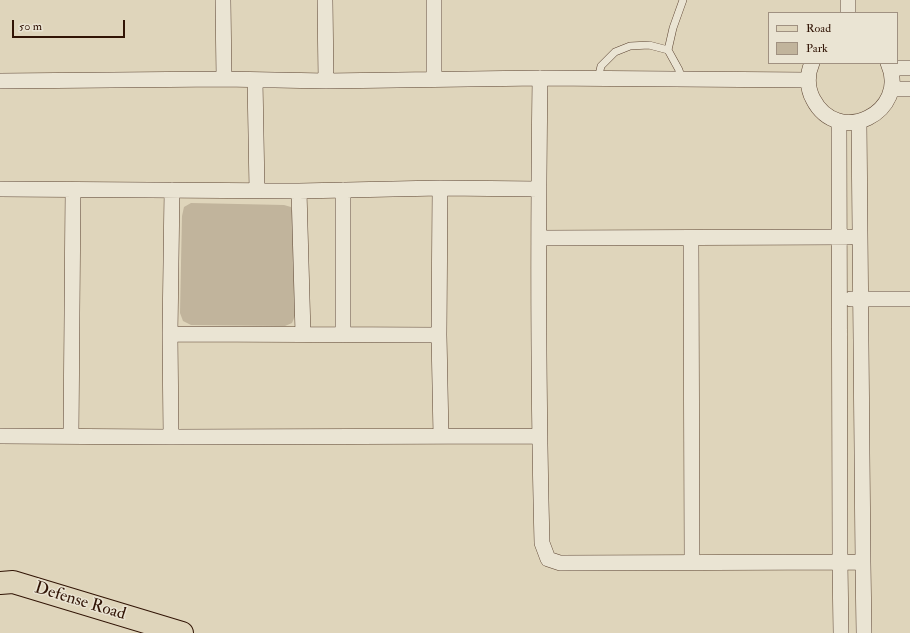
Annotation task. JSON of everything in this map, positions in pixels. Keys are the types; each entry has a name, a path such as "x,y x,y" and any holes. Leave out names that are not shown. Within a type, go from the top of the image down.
{"main road":[{"name":"Defense Road","path":"4,580 182,633"}],"street":[{"path":"223,0 224,79"},
{"path":"326,0 326,81"},
{"path":"434,0 434,78"},
{"path":"848,0 848,12"},
{"path":"812,64 808,80 810,93 816,106 826,116 839,122 849,123 859,122 870,118 880,111 888,100 892,89 893,78 890,66 910,68"},
{"path":"0,81 224,79 326,81 434,78 808,80"},
{"path":"540,78 540,436 542,543 548,559 560,563 692,564 862,562"},
{"path":"255,80 257,190"},
{"path":"892,89 910,89"},
{"path":"839,122 840,562 842,633"},
{"path":"859,122 861,237 862,562 864,633"},
{"path":"0,190 300,191 440,188 539,189"},
{"path":"440,188 439,335 441,436"},
{"path":"71,436 73,190"},
{"path":"171,437 170,334 172,190"},
{"path":"343,190 343,335"},
{"path":"300,191 303,334"},
{"path":"539,238 861,237"},
{"path":"691,238 692,564"},
{"path":"840,299 910,299"},
{"path":"170,334 439,335"},
{"path":"0,436 540,436"}],"lane":[{"path":"682,80 679,70 668,50 673,28 683,0"},
{"path":"598,79 601,66 614,52 630,46 649,45 668,50"}],"green space":[{"path":"191,203 284,205 291,207 293,215 295,316 292,323 285,326 191,325 183,321 180,313 182,216 184,207"}]}
